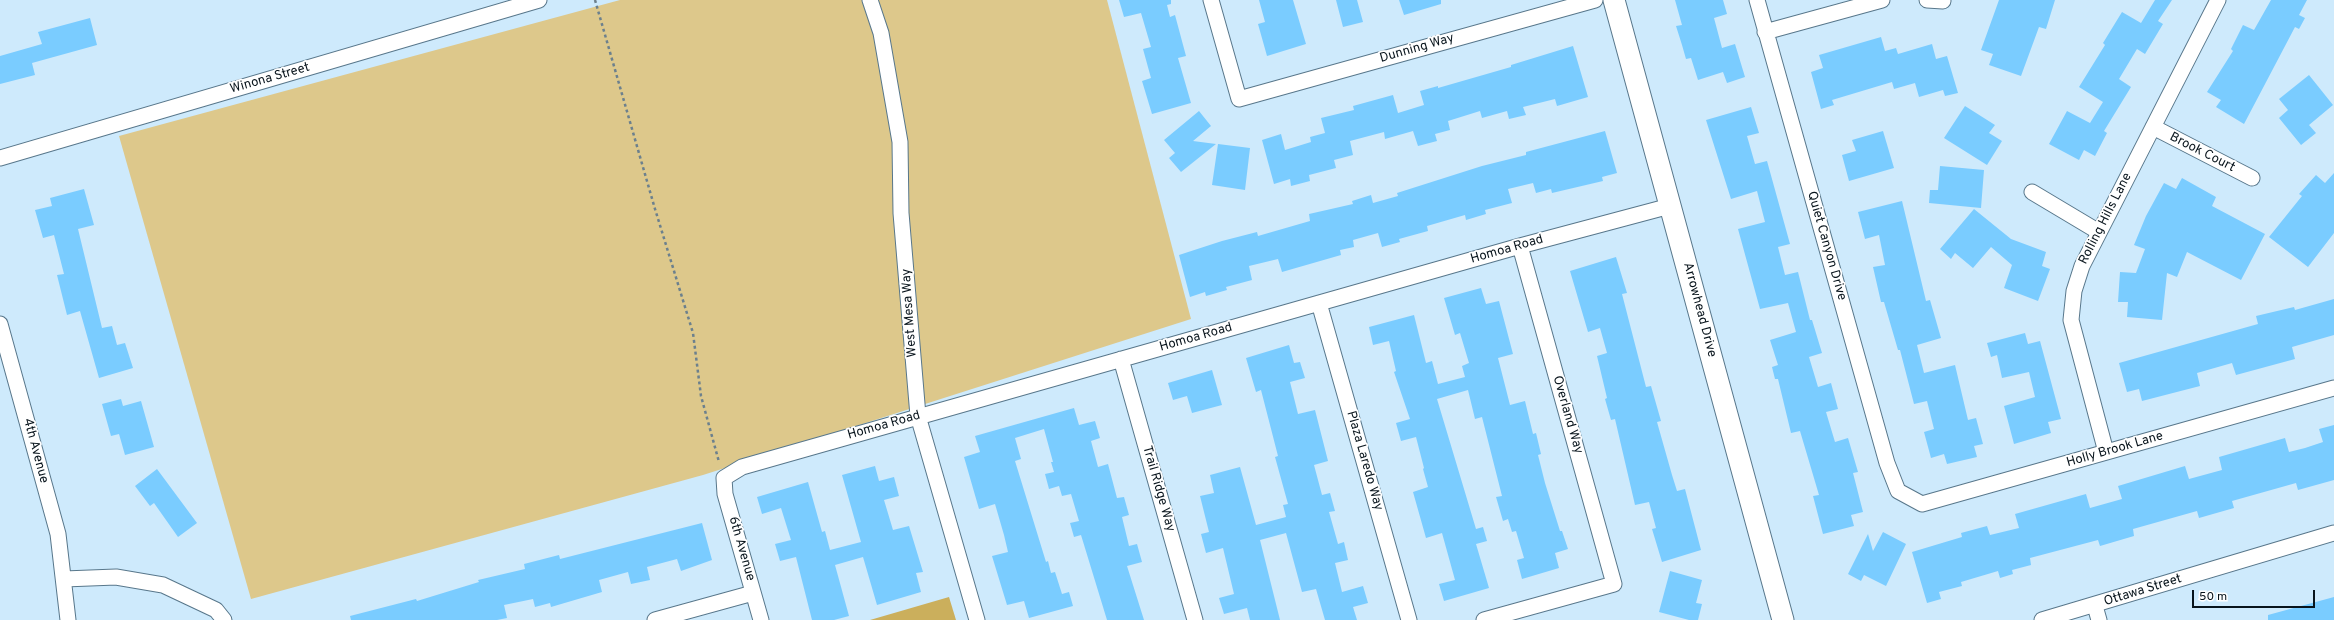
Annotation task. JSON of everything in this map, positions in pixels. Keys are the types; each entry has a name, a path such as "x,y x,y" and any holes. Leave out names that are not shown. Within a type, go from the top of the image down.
{"main road":[{"name":"Arrowhead Drive","path":"1614,0 1783,620"}],"street":[{"name":"Winona Street","path":"0,158 539,0"},
{"name":"West Mesa Way","path":"870,0 881,33 900,142 901,213 918,416 977,620"},
{"name":"Dunning Way","path":"1211,0 1239,99 1595,0"},
{"name":"Quiet Canyon Drive","path":"1757,0 1885,456 1898,491"},
{"path":"1765,32 1882,0"},
{"path":"1927,0 1944,1"},
{"name":"Rolling Hills Lane","path":"2106,452 2071,320 2074,291 2082,266 2218,0"},
{"name":"Brook Court","path":"2153,128 2252,178"},
{"path":"2032,192 2099,232"},
{"name":"Homoa Road","path":"724,478 742,467 918,416 1520,246 1670,206"},
{"name":"Overland Way","path":"1484,620 1614,584 1520,246"},
{"name":"Plaza Laredo Way","path":"1319,303 1409,620"},
{"name":"4th Avenue","path":"0,324 58,534 68,620"},
{"name":"Trail Ridge Way","path":"1121,359 1195,620"},
{"name":"Holly Brook Lane","path":"1898,491 1922,504 2334,388"},
{"name":"6th Avenue","path":"724,478 725,494 761,620"},
{"name":"Ottawa Street","path":"2042,620 2097,613 2334,533"},
{"path":"64,579 116,577 163,585 216,610 224,620"},
{"path":"655,620 753,593"}],"path":[{"path":"595,0 655,209 692,327 701,396 724,478"}],"shaded area":[{"path":"620,0 1107,0 1191,319 703,475 251,599 119,136"},
{"path":"949,597 956,620 870,620"}],"building":[{"path":"1119,0 1171,0 1171,4 1167,5 1170,17 1175,15 1186,56 1178,58 1191,103 1152,114 1142,81 1151,78 1143,49 1151,47 1141,13 1124,17"},
{"path":"1259,0 1293,0 1306,44 1267,56 1258,24 1265,22"},
{"path":"1336,0 1357,0 1363,22 1343,27"},
{"path":"1399,0 1441,0 1441,4 1404,15"},
{"path":"1675,0 1723,0 1727,14 1714,18 1722,48 1735,44 1745,77 1727,83 1723,72 1698,80 1691,58 1686,59 1676,26 1682,25"},
{"path":"1999,0 2055,0 2046,29 2039,27 2021,76 1989,65 1993,54 1981,50"},
{"path":"2155,0 2172,0 2158,21 2163,24 2145,54 2137,49 2119,79 2131,87 2104,131 2107,133 2095,156 2084,150 2079,160 2049,144 2067,111 2090,123 2103,102 2079,87 2105,45 2103,43 2122,12 2141,23"},
{"path":"2271,0 2307,0 2299,15 2305,18 2299,29 2295,27 2244,124 2216,107 2221,100 2207,92 2233,51 2231,49 2243,25 2254,30"},
{"path":"90,18 97,45 32,63 35,75 0,84 0,56 42,44 38,32"},
{"path":"1881,37 1885,51 1896,48 1898,54 1932,44 1936,59 1947,56 1958,93 1945,96 1943,90 1919,97 1915,83 1894,89 1892,82 1832,100 1834,105 1821,109 1811,72 1823,68 1819,55"},
{"path":"1573,46 1588,97 1557,106 1555,99 1523,107 1526,115 1509,119 1507,111 1482,118 1480,111 1448,121 1450,130 1435,134 1437,141 1418,146 1413,131 1385,139 1384,132 1350,141 1353,155 1334,160 1336,168 1309,175 1310,181 1291,186 1290,179 1274,184 1262,140 1281,134 1285,150 1311,142 1310,137 1325,133 1321,118 1354,110 1353,106 1393,95 1398,113 1424,105 1420,91 1438,86 1438,88 1511,67 1511,65"},
{"path":"2309,75 2333,105 2309,125 2316,133 2301,145 2279,118 2288,110 2279,99"},
{"path":"1965,106 1995,125 1989,133 2002,141 1987,165 1944,138"},
{"path":"1751,107 1759,133 1747,136 1755,164 1767,161 1790,244 1778,247 1785,275 1798,272 1810,320 1812,320 1822,353 1809,357 1818,387 1831,383 1838,409 1826,412 1835,442 1848,438 1858,472 1853,473 1863,512 1851,515 1854,526 1823,534 1813,496 1819,495 1800,431 1791,433 1778,379 1775,379 1772,367 1778,365 1770,340 1796,332 1788,303 1760,309 1738,229 1765,222 1757,191 1731,199 1706,120"},
{"path":"1199,111 1211,126 1193,141 1216,144 1181,172 1169,158 1175,153 1164,140"},
{"path":"1605,131 1617,173 1602,177 1603,181 1552,193 1551,189 1536,193 1533,183 1508,189 1512,203 1485,210 1486,214 1466,220 1465,215 1427,226 1428,231 1399,239 1400,242 1382,247 1378,233 1353,240 1354,247 1340,250 1341,255 1282,272 1278,259 1249,266 1252,280 1226,287 1227,290 1206,296 1205,292 1190,297 1179,255 1222,241 1257,232 1258,236 1310,221 1309,214 1353,204 1352,201 1371,195 1373,203 1398,196 1397,193 1482,166 1526,155 1526,152"},
{"path":"1883,131 1894,168 1849,181 1842,155 1856,151 1852,140"},
{"path":"1218,144 1250,148 1245,190 1212,185"},
{"path":"1940,166 1984,170 1981,208 1929,203 1930,190 1938,190"},
{"path":"2334,173 2334,233 2308,267 2269,237 2302,196 2299,194 2316,175 2325,183"},
{"path":"2182,178 2216,197 2212,206 2265,234 2241,280 2187,252 2177,277 2167,273 2162,320 2127,317 2128,302 2118,302 2120,272 2136,273 2145,249 2134,245 2146,216 2164,183 2176,189"},
{"path":"84,189 94,225 78,229 102,328 112,326 117,345 125,343 133,368 99,378 80,311 67,315 57,275 64,274 54,235 43,238 35,210 52,206 50,198"},
{"path":"1902,201 1926,301 1930,300 1941,338 1917,345 1924,373 1955,365 1968,420 1976,418 1983,444 1974,446 1977,457 1947,464 1944,454 1931,458 1924,432 1934,429 1927,401 1914,404 1900,350 1898,350 1884,302 1881,302 1873,267 1885,265 1879,235 1865,239 1858,212"},
{"path":"1974,209 2011,239 2046,252 2042,266 2050,269 2038,301 2004,288 2012,265 1991,247 1973,268 1955,253 1951,259 1940,249"},
{"path":"1616,257 1627,293 1622,294 1646,387 1651,386 1661,421 1657,422 1672,475 1677,491 1685,489 1701,550 1662,562 1652,529 1656,528 1649,502 1635,505 1615,419 1611,420 1605,399 1607,398 1597,356 1607,353 1600,328 1588,332 1570,271"},
{"path":"1481,288 1486,304 1499,301 1513,354 1498,358 1510,405 1525,401 1533,434 1536,433 1541,454 1538,455 1545,483 1560,531 1562,531 1568,549 1555,553 1559,568 1522,579 1517,560 1524,558 1516,531 1512,532 1508,519 1503,521 1496,497 1502,496 1482,417 1475,419 1468,390 1437,399 1476,529 1483,527 1487,541 1476,544 1489,588 1444,601 1439,584 1455,580 1442,533 1426,538 1413,492 1428,487 1416,437 1401,441 1396,423 1410,419 1394,372 1396,371 1389,341 1373,345 1369,327 1414,315 1426,363 1432,361 1438,384 1465,377 1462,366 1469,363 1460,333 1455,335 1444,298"},
{"path":"2334,299 2334,335 2292,347 2295,359 2236,375 2232,363 2197,373 2200,386 2142,401 2139,389 2127,392 2119,363 2258,324 2256,316 2294,307 2295,310"},
{"path":"2025,333 2028,344 2040,341 2061,419 2048,422 2051,433 2014,444 2004,406 2035,397 2029,372 2002,378 1997,355 1991,357 1987,343"},
{"path":"1289,345 1294,363 1300,362 1305,378 1290,382 1298,414 1315,410 1328,461 1314,465 1322,495 1330,493 1335,511 1329,512 1338,544 1344,542 1348,560 1335,563 1342,592 1363,586 1368,603 1353,607 1357,620 1325,620 1316,589 1302,592 1286,533 1260,540 1280,620 1250,620 1247,608 1224,614 1219,598 1234,594 1223,548 1206,553 1201,534 1209,532 1200,496 1214,493 1210,475 1240,467 1256,525 1286,517 1283,505 1288,504 1275,457 1278,456 1261,390 1256,392 1246,358"},
{"path":"1212,370 1222,405 1192,413 1187,396 1173,400 1168,383"},
{"path":"121,399 123,406 141,401 154,447 125,455 119,434 111,436 102,404"},
{"path":"1074,408 1079,425 1095,421 1100,438 1091,441 1098,467 1108,464 1117,498 1124,497 1129,515 1122,517 1129,546 1137,544 1142,562 1127,566 1144,620 1107,620 1081,535 1074,537 1070,523 1079,521 1071,494 1062,496 1059,486 1049,489 1045,474 1054,472 1051,462 1053,462 1044,429 1015,438 1021,459 1015,461 1046,562 1048,561 1051,573 1055,572 1062,594 1069,592 1073,606 1029,618 1024,601 1007,605 992,556 1008,552 995,504 979,509 964,457 980,452 975,436"},
{"path":"2334,425 2334,480 2298,490 2296,483 2232,501 2234,508 2199,518 2197,511 2133,529 2134,536 2100,546 2098,540 2030,558 2031,565 2012,570 2013,574 2000,578 1998,571 1961,582 1962,586 1939,592 1941,599 1927,603 1912,552 1962,537 1961,533 1987,526 1990,535 2019,528 2015,514 2086,494 2090,508 2122,499 2118,486 2185,466 2189,479 2222,470 2219,457 2285,438 2289,452 2305,448 2323,442 2319,429"},
{"path":"875,466 879,481 894,477 899,496 884,500 893,530 909,526 923,572 916,573 921,592 877,605 863,557 835,565 849,616 834,620 812,620 796,557 780,561 775,544 791,540 781,508 762,514 757,497 808,482 822,532 825,531 830,550 861,542 842,475"},
{"path":"157,469 197,523 178,537 154,503 150,506 135,486"},
{"path":"702,523 712,560 681,571 677,559 647,567 650,580 631,584 628,572 599,580 602,592 551,607 550,603 535,607 533,599 504,605 507,618 497,620 351,620 350,616 416,599 417,601 479,582 478,580 525,569 524,564 559,555 560,559"},
{"path":"1883,532 1906,544 1886,586 1864,575 1861,581 1848,574 1868,534 1873,551"},
{"path":"1670,571 1702,580 1696,603 1702,604 1698,620 1689,620 1659,612"},
{"path":"2334,597 2334,620 2268,620 2268,615"}]}
